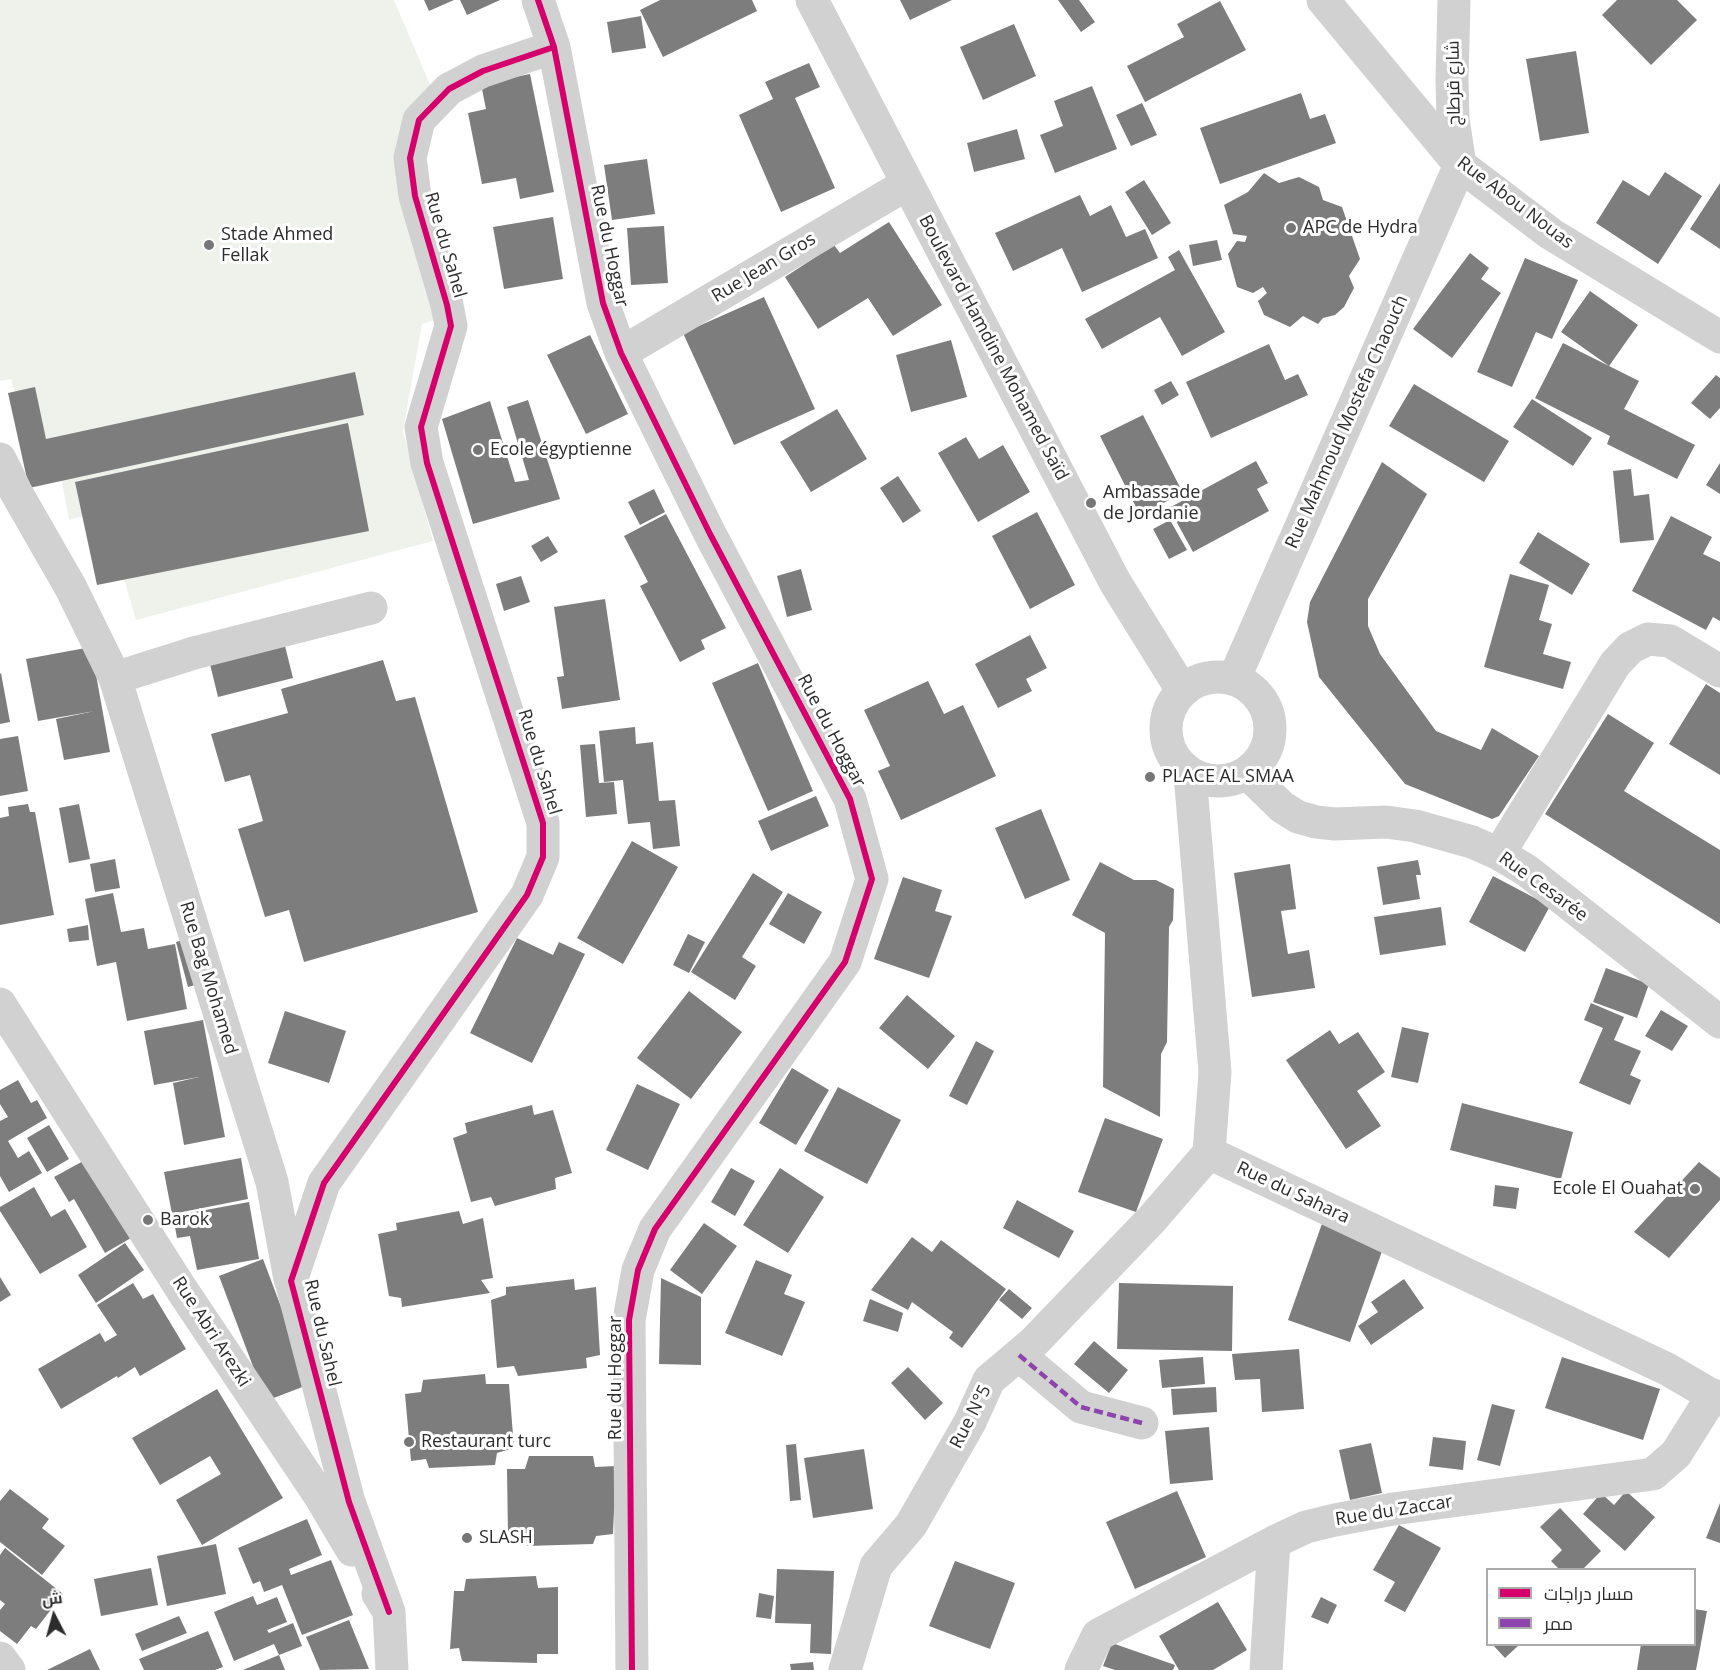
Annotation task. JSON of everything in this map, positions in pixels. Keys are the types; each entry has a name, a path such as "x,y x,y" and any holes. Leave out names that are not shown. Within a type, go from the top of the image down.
{"street":[{"name":"Rue du Hoggar","path":"538,0 554,47 603,303 621,353 710,534 850,799 872,879 845,962 655,1230 638,1270 629,1320 632,1670"},
{"name":"Boulevard Hamdine Mohamed Saïd","path":"812,0 1115,582 1182,690"},
{"name":"Rue Abou Nouas","path":"1323,0 1460,165 1551,234 1720,337"},
{"name":"شارع قرطاج","path":"1454,0 1453,119 1460,165"},
{"name":"Rue du Sahel","path":"389,1612 349,1502 291,1281 324,1183 527,895 543,857 543,823 427,463 421,427 451,326 415,196 410,158 419,120 449,89 483,71 554,47"},
{"name":"Rue Mahmoud Mostefa Chaouch","path":"1234,679 1460,165"},
{"name":"Rue Jean Gros","path":"621,353 907,184"},
{"name":"Rue Bag Mohamed","path":"0,459 16,492 71,588 115,678 272,1182 291,1281"},
{"path":"115,678 194,653 371,608"},
{"path":"1499,854 1615,664 1630,648 1648,639 1670,641 1720,671"},
{"path":"1216,676 1234,679 1249,686 1261,698 1268,713 1270,730 1267,747 1259,762 1247,773 1228,780 1208,781 1190,774 1179,765 1165,737 1166,720 1172,703 1182,690 1198,680 1216,676"},
{"name":"Rue Cesarée","path":"1247,773 1282,807 1298,817 1335,824 1386,822 1415,825 1472,842 1499,854 1526,870 1720,1022"},
{"path":"1190,774 1215,1072 1209,1153"},
{"name":"Rue Abri Arezki","path":"0,1004 182,1290 320,1496 389,1612 392,1670"},
{"name":"Rue N°5","path":"845,1670 876,1566 911,1525 970,1422 989,1380 1034,1342 1152,1219 1209,1153"},
{"name":"Rue du Sahara","path":"1209,1153 1667,1369 1717,1397"},
{"path":"1019,1355 1081,1407 1142,1423"},
{"name":"Rue du Zaccar","path":"1082,1670 1098,1635 1306,1527 1393,1509 1653,1474 1676,1454 1717,1397"},
{"path":"1266,1670 1274,1542"},
{"path":"0,1658 9,1670"}],"shaded area":[{"name":"Stade Ahmed Fellak","path":"0,0 394,0 431,87 412,115 438,319 422,324 403,431 433,541 136,620 104,510 69,520 59,466 39,472 11,379 0,381"}],"building":[{"path":"424,0 454,0 429,11"},
{"path":"460,0 500,0 467,15"},
{"path":"660,0 752,0 757,11 663,57 640,10"},
{"path":"900,0 952,0 910,20"},
{"path":"1058,0 1079,0 1095,22 1081,32"},
{"path":"1617,0 1677,0 1697,20 1651,65 1602,15"},
{"path":"1220,1 1246,50 1145,102 1127,66 1184,37 1177,24"},
{"path":"641,16 646,48 612,53 607,22"},
{"path":"1014,24 1036,76 983,100 960,47"},
{"path":"1576,51 1589,133 1540,141 1526,59"},
{"path":"809,63 820,87 795,98 835,188 781,212 739,115 773,99 765,82"},
{"path":"530,74 554,192 520,199 516,178 482,184 468,113 486,109 481,84"},
{"path":"1092,86 1117,149 1055,173 1040,135 1063,126 1054,101"},
{"path":"1301,93 1310,119 1325,114 1336,143 1220,184 1200,128"},
{"path":"1142,103 1157,135 1131,146 1116,115"},
{"path":"1017,129 1025,159 974,172 967,143"},
{"path":"647,159 655,214 612,220 604,165"},
{"path":"1665,172 1702,196 1658,264 1596,223 1623,180 1649,196"},
{"path":"1264,173 1279,183 1299,177 1319,187 1323,200 1342,207 1360,259 1349,276 1354,288 1344,307 1335,315 1323,318 1318,324 1303,316 1290,327 1264,315 1258,301 1267,293 1263,287 1253,293 1237,287 1228,254 1237,241 1245,242 1247,236 1233,234 1224,205 1248,192"},
{"path":"1144,180 1171,223 1152,235 1125,192"},
{"path":"1720,183 1720,249 1690,229"},
{"path":"1080,195 1090,216 1111,205 1126,237 1145,229 1158,258 1082,292 1062,248 1013,271 995,233"},
{"path":"553,217 563,279 504,289 493,227"},
{"path":"889,222 942,305 893,336 868,298 818,329 785,277 834,245 840,253"},
{"path":"664,226 668,283 631,285 627,228"},
{"path":"1217,240 1222,260 1193,266 1189,245"},
{"path":"1179,250 1225,332 1182,356 1160,317 1102,349 1085,319 1175,270 1168,257"},
{"path":"1470,253 1489,268 1481,279 1501,293 1452,358 1413,329"},
{"path":"1525,258 1578,280 1552,339 1536,332 1512,387 1477,372"},
{"path":"1590,291 1638,325 1609,366 1561,332"},
{"path":"764,297 815,409 734,445 683,333"},
{"path":"590,335 628,414 586,434 547,355"},
{"path":"951,340 967,397 911,412 896,355"},
{"path":"1563,343 1639,381 1624,409 1695,445 1677,479 1607,444 1610,436 1535,398"},
{"path":"1269,344 1285,380 1298,374 1308,395 1211,438 1186,382"},
{"path":"355,372 364,415 29,488 8,393 35,387 46,439"},
{"path":"1716,375 1720,378 1720,408 1710,419 1691,403"},
{"path":"1171,381 1179,395 1162,405 1154,390"},
{"path":"1414,384 1509,441 1484,482 1389,426"},
{"path":"1532,399 1592,438 1573,466 1513,427"},
{"name":"Ecole égyptienne","path":"528,400 560,499 473,524 442,419 490,401 515,482 529,480 507,407"},
{"path":"837,409 867,459 811,492 780,442"},
{"path":"1143,415 1183,493 1140,515 1100,436"},
{"path":"348,423 369,531 97,585 75,482"},
{"path":"966,437 979,459 1003,445 1030,492 978,522 938,453"},
{"path":"1256,461 1268,483 1257,489 1269,511 1193,552 1169,508"},
{"path":"1382,462 1427,494 1368,599 1368,626 1380,654 1436,731 1481,750 1492,728 1539,756 1499,816 1492,819 1405,784 1319,677 1307,622 1310,602"},
{"path":"1720,463 1720,494 1706,485"},
{"path":"1631,469 1634,496 1649,494 1654,540 1620,543 1613,471"},
{"path":"898,476 921,511 903,523 880,488"},
{"path":"654,489 665,512 640,525 628,502"},
{"path":"1037,512 1075,585 1030,609 992,536"},
{"path":"666,514 726,628 701,640 705,649 680,662 640,586 648,582 624,536"},
{"path":"1671,516 1712,537 1703,554 1720,562 1720,621 1713,617 1706,630 1632,591"},
{"path":"1170,520 1187,550 1169,559 1153,529"},
{"path":"1538,532 1590,564 1572,595 1519,563"},
{"path":"548,536 558,552 541,562 531,546"},
{"path":"801,569 812,610 787,617 777,576"},
{"path":"1510,574 1549,585 1539,620 1552,624 1543,654 1571,662 1563,689 1484,667"},
{"path":"521,576 530,602 504,611 496,584"},
{"path":"605,599 620,700 562,709 557,677 564,676 554,607"},
{"path":"1030,635 1047,668 1026,679 1032,691 998,708 975,664"},
{"path":"283,638 293,678 218,697 208,656"},
{"path":"91,647 110,752 64,760 56,719 95,711 38,721 26,659"},
{"path":"383,660 396,701 415,697 478,912 304,962 289,910 265,917 238,829 263,821 250,775 225,782 211,734 288,713 281,689"},
{"path":"758,663 813,791 768,811 712,683"},
{"path":"0,674 10,722 0,724"},
{"path":"928,681 944,714 963,705 996,776 901,820 878,771 890,766 864,710"},
{"path":"1706,684 1720,693 1720,775 1669,744"},
{"path":"1608,714 1654,743 1624,791 1720,850 1720,924 1545,814"},
{"path":"635,727 636,744 653,742 659,801 675,800 680,846 653,849 650,822 628,824 623,780 604,782 599,731"},
{"path":"18,736 28,791 0,796 0,739"},
{"path":"595,744 599,783 614,782 617,814 586,817 580,745"},
{"path":"816,796 829,826 771,851 758,821"},
{"path":"28,804 30,812 35,812 54,915 0,925 0,818 9,816 8,807"},
{"path":"79,804 90,859 69,863 59,808"},
{"path":"1041,809 1070,880 1025,899 995,828"},
{"path":"632,841 678,867 623,964 577,938"},
{"path":"115,859 120,888 95,892 90,864"},
{"path":"1418,860 1421,875 1416,875 1420,899 1383,905 1377,867"},
{"path":"1100,862 1134,880 1156,880 1174,889 1173,920 1169,927 1167,1042 1161,1054 1160,1117 1103,1087 1105,933 1072,915"},
{"path":"1290,864 1296,909 1281,911 1288,954 1309,950 1315,988 1252,997 1234,873"},
{"path":"753,873 783,892 742,957 756,966 735,1000 691,972"},
{"path":"1493,876 1550,906 1525,952 1469,922"},
{"path":"903,877 942,890 935,911 952,916 929,978 874,959"},
{"path":"113,893 121,932 144,928 148,949 175,944 187,1009 127,1021 116,962 97,966 85,899"},
{"path":"788,893 822,912 804,944 769,924"},
{"path":"1441,907 1446,945 1380,955 1374,917"},
{"path":"88,925 89,940 69,942 67,929"},
{"path":"688,934 705,942 689,973 673,965"},
{"path":"191,938 202,983 188,987 176,942"},
{"path":"517,938 553,955 559,942 585,954 532,1063 470,1033"},
{"path":"1606,968 1649,984 1637,1018 1593,1002"},
{"path":"689,991 742,1032 691,1099 637,1058"},
{"path":"907,995 955,1036 928,1069 879,1028"},
{"path":"1591,1003 1624,1017 1614,1040 1641,1051 1630,1075 1641,1080 1630,1105 1579,1083 1603,1028 1584,1020"},
{"path":"1661,1010 1688,1026 1672,1051 1645,1036"},
{"path":"285,1011 346,1031 329,1083 268,1063"},
{"path":"203,1020 225,1137 184,1145 173,1083 199,1077 154,1085 144,1031"},
{"path":"1402,1027 1429,1033 1418,1083 1391,1077"},
{"path":"1330,1030 1339,1044 1358,1032 1385,1072 1357,1091 1381,1126 1346,1149 1286,1060"},
{"path":"976,1041 994,1051 967,1105 949,1096"},
{"path":"792,1068 829,1090 796,1145 759,1123"},
{"path":"18,1080 31,1103 37,1100 47,1118 8,1141 18,1158 29,1151 42,1173 9,1192 0,1176 0,1121 8,1117 0,1104 0,1090"},
{"path":"637,1084 680,1104 648,1170 606,1150"},
{"path":"838,1087 901,1120 867,1184 804,1151"},
{"path":"1462,1103 1573,1132 1561,1179 1450,1150"},
{"path":"532,1105 534,1115 553,1110 572,1173 555,1178 556,1189 495,1206 491,1197 471,1202 453,1138 467,1133 465,1123"},
{"path":"1105,1118 1163,1139 1136,1212 1078,1192"},
{"path":"49,1125 69,1159 47,1172 27,1138"},
{"path":"241,1158 248,1199 172,1214 164,1172"},
{"path":"85,1160 131,1238 105,1253 74,1199 69,1202 54,1177"},
{"path":"1699,1162 1720,1178 1720,1200 1669,1258 1634,1232"},
{"path":"731,1168 755,1181 735,1216 711,1202"},
{"path":"780,1168 824,1197 788,1253 743,1225"},
{"path":"1495,1185 1519,1188 1516,1209 1493,1206"},
{"path":"34,1187 51,1217 65,1209 87,1247 40,1274 0,1211 0,1207"},
{"path":"1017,1200 1074,1231 1059,1258 1003,1228"},
{"path":"249,1202 259,1259 197,1270 190,1236 177,1238 173,1216"},
{"path":"459,1211 463,1224 483,1218 493,1278 481,1280 490,1293 402,1307 401,1298 389,1296 378,1234 397,1230 396,1223"},
{"path":"1324,1218 1386,1240 1350,1342 1288,1320"},
{"path":"704,1223 737,1246 702,1294 670,1270"},
{"path":"912,1237 932,1252 941,1240 1006,1289 962,1348 949,1338 953,1332 912,1302 908,1310 871,1290"},
{"path":"125,1243 144,1270 96,1303 78,1275"},
{"path":"263,1259 310,1384 266,1401 219,1276"},
{"path":"756,1260 792,1275 784,1294 805,1302 782,1356 725,1333"},
{"path":"0,1277 11,1295 0,1302"},
{"path":"661,1278 701,1297 701,1365 659,1364"},
{"path":"574,1279 575,1290 596,1287 600,1355 586,1358 587,1368 518,1376 514,1366 497,1368 491,1300 506,1295 506,1287"},
{"path":"1404,1279 1424,1308 1371,1345 1358,1326 1378,1312 1371,1302"},
{"path":"133,1283 143,1299 153,1294 186,1349 140,1376 135,1367 61,1409 38,1369 100,1333 105,1342 117,1335 97,1305"},
{"path":"1119,1283 1233,1286 1232,1351 1117,1349"},
{"path":"1009,1289 1032,1308 1022,1319 999,1300"},
{"path":"870,1299 903,1313 898,1332 863,1321"},
{"path":"1094,1341 1128,1370 1109,1393 1074,1364"},
{"path":"1299,1349 1304,1409 1262,1412 1260,1379 1235,1380 1232,1354"},
{"path":"1203,1357 1205,1384 1162,1388 1159,1360"},
{"path":"1562,1357 1660,1389 1643,1440 1545,1408"},
{"path":"908,1367 943,1403 925,1420 891,1383"},
{"path":"485,1374 486,1384 509,1384 514,1448 497,1453 495,1465 429,1468 426,1459 411,1461 405,1394 421,1392 423,1380"},
{"path":"1216,1387 1217,1412 1173,1415 1171,1389"},
{"path":"217,1389 283,1498 202,1545 176,1500 221,1474 210,1456 160,1485 132,1438"},
{"path":"1492,1404 1515,1410 1500,1466 1477,1460"},
{"path":"1209,1427 1213,1480 1170,1484 1165,1431"},
{"path":"1433,1437 1466,1441 1463,1470 1429,1466"},
{"path":"1371,1443 1382,1493 1350,1500 1339,1450"},
{"path":"796,1444 801,1500 790,1501 786,1445"},
{"path":"864,1449 873,1509 813,1518 804,1458"},
{"path":"529,1456 593,1456 595,1467 616,1466 613,1534 596,1536 593,1544 527,1546 526,1537 508,1536 507,1469 525,1469"},
{"path":"10,1489 49,1519 42,1528 65,1546 42,1575 0,1542 0,1501"},
{"path":"1177,1491 1206,1557 1135,1589 1106,1522"},
{"path":"1626,1491 1655,1517 1625,1551 1583,1514 1601,1493 1614,1505"},
{"path":"1720,1503 1720,1543 1706,1538"},
{"path":"1560,1508 1601,1551 1584,1568 1558,1568 1551,1561 1562,1550 1540,1527"},
{"path":"307,1519 322,1555 289,1569 291,1575 331,1560 353,1615 302,1635 282,1585 264,1592 260,1581 253,1584 238,1548"},
{"path":"1399,1525 1441,1548 1405,1612 1384,1601 1395,1582 1373,1570"},
{"path":"216,1544 226,1594 167,1606 157,1556"},
{"path":"5,1548 63,1594 36,1629 31,1626 17,1644 0,1631 0,1610 5,1604 0,1600 0,1555"},
{"path":"955,1561 1015,1583 990,1649 929,1626"},
{"path":"151,1568 158,1605 101,1616 94,1579"},
{"path":"777,1569 834,1571 831,1654 810,1653 811,1624 775,1623"},
{"path":"536,1576 538,1588 558,1587 558,1654 537,1654 537,1663 462,1661 459,1648 450,1649 454,1591 464,1591 466,1579"},
{"path":"759,1593 774,1596 771,1619 756,1617"},
{"path":"253,1596 257,1605 277,1597 287,1622 267,1630 269,1633 293,1623 302,1646 279,1655 274,1644 234,1661 214,1612"},
{"path":"1321,1597 1337,1605 1328,1624 1311,1617"},
{"path":"1218,1602 1247,1650 1213,1670 1179,1670 1159,1636"},
{"path":"1696,1609 1707,1611 1696,1670 1637,1670 1641,1646 1696,1646"},
{"path":"179,1616 187,1633 142,1651 135,1634"},
{"path":"349,1620 369,1669 320,1670 306,1637"},
{"path":"208,1631 223,1667 215,1670 144,1670 139,1659"},
{"path":"1112,1643 1175,1665 1173,1670 1115,1670 1103,1666"},
{"path":"1494,1646 1518,1646 1505,1658"},
{"path":"90,1649 100,1670 47,1670"},
{"path":"279,1655 285,1670 243,1670"},
{"path":"813,1662 814,1670 791,1670 790,1664"}],"marked path":[{"path":"1019,1355 1081,1407 1142,1423"}],"cycle path":[{"path":"538,0 554,47 603,303 621,353 710,534 850,799 872,879 845,962 655,1229 638,1270 629,1320 632,1670"},
{"path":"389,1612 349,1502 291,1281 324,1183 527,895 543,857 543,823 427,463 421,427 451,326 415,196 410,158 419,120 449,89 483,71 554,47"}],"place":[{"name":"APC de Hydra","path":"1291,228"},
{"name":"Stade Ahmed Fellak","path":"209,245"},
{"name":"Ecole égyptienne","path":"478,450"},
{"name":"Ambassade de Jordanie","path":"1091,503"},
{"name":"PLACE AL SMAA","path":"1150,777"},
{"name":"Ecole El Ouahat","path":"1695,1189"},
{"name":"Barok","path":"148,1220"},
{"name":"Restaurant turc","path":"409,1442"},
{"name":"SLASH","path":"467,1538"}]}
